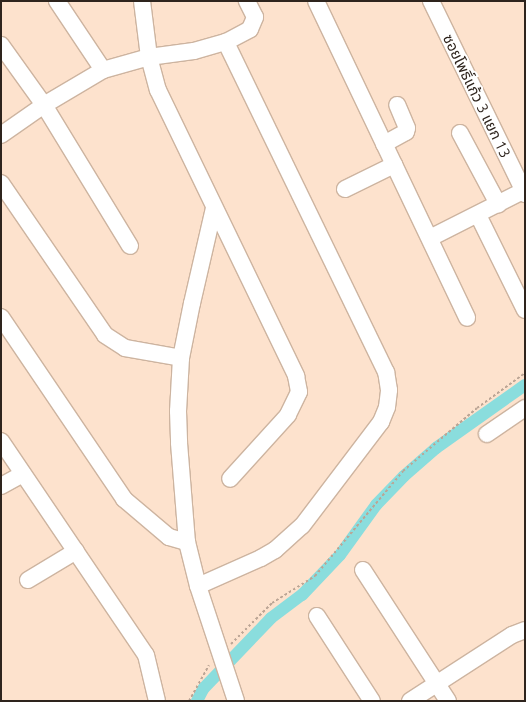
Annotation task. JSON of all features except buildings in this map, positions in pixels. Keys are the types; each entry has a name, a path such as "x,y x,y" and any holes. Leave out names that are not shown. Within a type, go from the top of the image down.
{"street":[{"path":"57,1 103,70"},
{"path":"142,1 149,57 158,90 289,359 296,376 299,392 288,415 230,478"},
{"path":"1,135 44,105 103,70 149,57 194,50 226,42 250,30 255,17 247,1"},
{"path":"316,1 467,318"},
{"name":"ซอยโพธิ์แก้ว 3 แยก 13","path":"431,1 524,192"},
{"path":"198,586 275,550 302,526 381,422 387,407 389,390 386,372 226,42"},
{"path":"1,45 44,105 130,246"},
{"path":"384,144 402,136 406,132 407,128 398,105"},
{"path":"460,133 498,204"},
{"path":"345,189 394,165"},
{"path":"1,183 105,335 125,348 181,358"},
{"path":"430,238 524,192"},
{"path":"214,208 181,358 178,411 187,542 198,586 229,674 236,701"},
{"path":"478,215 525,310"},
{"path":"1,317 124,499 169,537 187,542"},
{"path":"487,434 524,409"},
{"path":"1,441 146,655 158,701"},
{"path":"1,486 23,474"},
{"path":"28,580 76,552"},
{"path":"363,570 448,701"},
{"path":"317,616 372,701"},
{"path":"410,701 512,634 525,630"}],"path":[{"path":"189,701 219,649 234,643 272,603 315,576 403,471 477,408 525,374"}],"waterway":[{"path":"197,701 203,689 271,618 302,595 340,555 376,505 404,476 436,448 525,385"}]}
